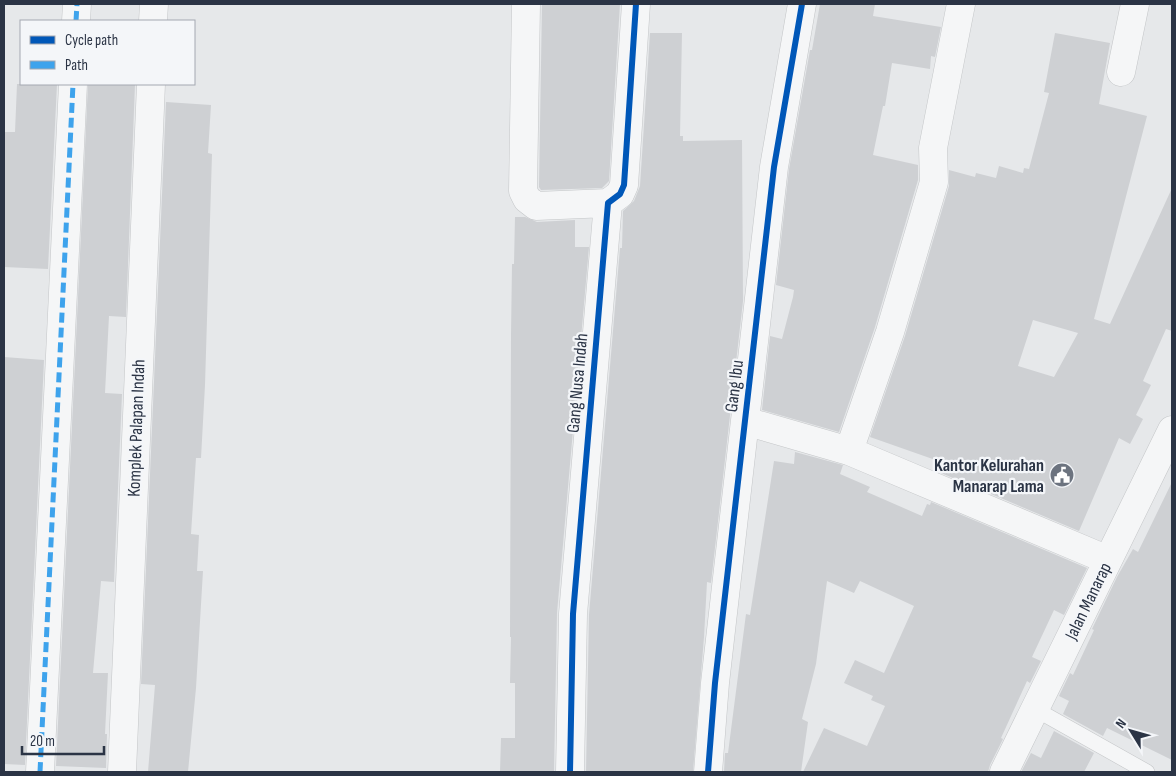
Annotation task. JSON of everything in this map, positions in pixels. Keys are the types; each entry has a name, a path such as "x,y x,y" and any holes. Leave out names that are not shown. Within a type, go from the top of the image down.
{"street":[{"path":"76,20 77,4"},
{"path":"153,20 154,4"},
{"path":"526,4 523,191 526,199 536,206 608,203 620,194 624,185 636,4"},
{"name":"Gang Ibu","path":"708,772 715,683 774,167 802,4"},
{"path":"849,451 890,332 934,182 933,148 961,4"},
{"path":"1121,72 1135,4"},
{"path":"40,772 73,85"},
{"name":"Komplek Palapan Indah","path":"122,772 151,85"},
{"name":"Gang Nusa Indah","path":"570,772 573,614 608,203"},
{"path":"745,421 849,451 1108,560"},
{"name":"Jalan Manarap","path":"1004,772 1172,430"}],"lane":[{"path":"1035,709 1147,772"}],"building":[{"path":"542,4 620,4 609,181 602,188 541,190 539,187"},
{"path":"820,4 875,4 873,16 941,27 935,57 931,56 930,69 892,63 885,106 883,106 873,155 918,165 918,180 875,327 839,432 762,410 770,336 782,339 794,290 776,285 789,169"},
{"path":"650,33 682,33 680,136 683,136 683,141 742,140 743,301 711,583 707,582 693,772 586,772 589,615 620,248 622,248 623,211 634,201 640,186"},
{"path":"1055,33 1110,43 1099,104 1147,116 1094,319 1110,324 1172,188 1172,331 1166,329 1143,381 1151,385 1136,415 1143,419 1130,444 1119,438 1079,531 941,473 944,463 870,437 905,336 949,186 949,170 975,177 976,173 996,178 999,166 1023,173 1024,168 1029,169 1049,93 1044,92","holes":["1033,320 1078,333 1054,377 1018,366"]},
{"path":"17,84 57,85 48,269 4,267 4,132 15,132"},
{"path":"88,85 135,85 126,317 109,316 105,393 122,394 114,582 101,581 93,673 108,673 105,734 107,734 106,768 56,766"},
{"path":"166,102 211,105 208,153 212,154 205,385 201,458 196,458 191,534 199,535 197,571 203,571 196,688 188,772 148,772 155,685 141,684"},
{"path":"515,217 525,217 537,222 575,220 575,247 589,247 557,613 554,772 500,772 501,738 515,738 515,683 510,683 510,637 511,335"},
{"path":"4,357 44,360 25,765 4,764"},
{"path":"795,452 843,465 840,474 870,487 867,492 922,516 927,504 930,505 931,502 1087,568 1064,615 1054,610 1032,657 1041,661 1030,683 1027,681 988,772 803,772 824,728 867,746 885,706 871,700 873,696 844,683 855,660 884,673 914,606 860,581 854,593 827,581 816,664 802,719 808,722 801,772 724,772 725,753 728,753 746,614 750,615 774,461 794,464"},
{"path":"1172,482 1172,760 1107,728 1103,736 1063,714 1069,701 1059,696 1070,673 1073,675 1094,630 1092,629 1117,577 1133,549 1138,552"},
{"path":"1054,731 1094,753 1084,772 1021,772 1031,753 1041,758"}],"marked path":[{"path":"76,20 77,4"},
{"path":"40,772 73,85"}],"cycle path":[{"path":"570,772 573,614 608,203 620,194 624,185 636,4"},
{"path":"708,772 715,683 774,167 802,4"}],"place":[{"name":"Kantor Kelurahan Manarap Lama","path":"1062,475"}]}
